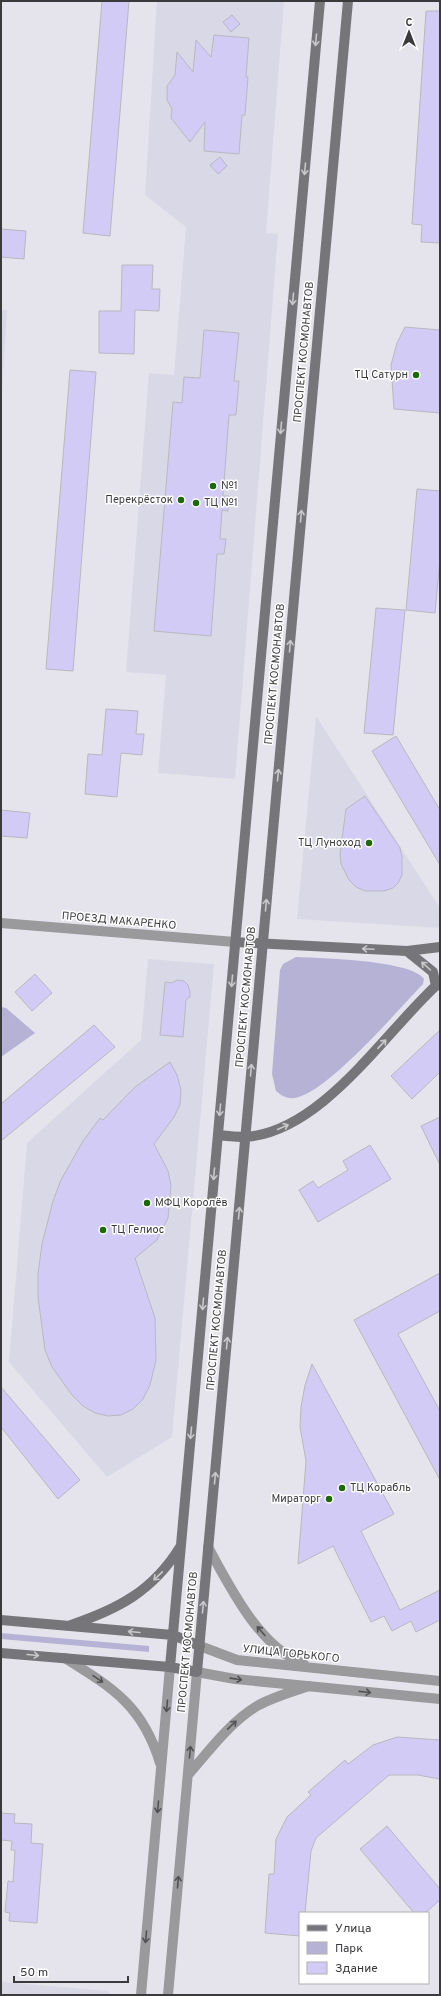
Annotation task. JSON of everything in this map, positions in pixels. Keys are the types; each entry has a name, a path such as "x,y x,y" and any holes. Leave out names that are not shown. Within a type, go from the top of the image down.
{"main road":[{"name":"ПРОСПЕКТ КОСМОНАВТОВ","path":"170,1668 320,1"},
{"name":"ПРОСПЕКТ КОСМОНАВТОВ","path":"197,1672 348,1"},
{"path":"235,942 407,951 440,948"},
{"path":"218,1135 245,1137 276,1130 307,1115 364,1065 438,984 433,972 407,951"},
{"path":"67,1626 100,1615 146,1588 166,1568 181,1545"},
{"name":"УЛИЦА ГОРЬКОГО","path":"1,1620 173,1635 200,1646"},
{"path":"1,1652 170,1668 197,1672"}],"street":[{"name":"ПРОЕЗД МАКАРЕНКО","path":"1,923 235,942"},
{"path":"208,1547 234,1592 260,1631 276,1647 294,1660 316,1668"},
{"name":"УЛИЦА ГОРЬКОГО","path":"200,1646 237,1660 440,1680"},
{"path":"65,1658 99,1679 128,1702 147,1730 155,1748 161,1768"},
{"name":"ПРОСПЕКТ КОСМОНАВТОВ","path":"141,1995 170,1668"},
{"path":"197,1672 235,1679 440,1700"},
{"name":"ПРОСПЕКТ КОСМОНАВТОВ","path":"168,1995 197,1672"},
{"path":"188,1775 226,1731 245,1714 274,1698 308,1686"}],"shaded area":[{"path":"157,1 284,1 266,233 278,234 235,779 158,773 166,675 126,672 149,373 174,375 186,227 145,195"},
{"path":"1,310 7,310 1,405"},
{"path":"316,716 440,908 440,928 297,919"},
{"path":"148,959 214,964 172,1437 107,1477 9,1362 27,1143 141,1040"},
{"path":"2,1982 109,1991 109,1995 1,1995"}],"green space":[{"path":"296,957 343,959 384,964 416,973 424,979 423,984 343,1067 309,1093 295,1098 290,1098 285,1097 276,1091 272,1074 280,970 283,964"},
{"path":"1,1007 6,1008 35,1033 1,1057"},
{"path":"1,1633 149,1646 149,1652 1,1639"}],"building":[{"path":"102,1 129,1 110,236 83,233"},
{"path":"426,11 440,11 440,243 421,242 422,225 412,224"},
{"path":"232,15 240,24 231,32 223,22"},
{"path":"214,35 249,38 245,115 242,115 239,154 204,151 205,122 190,142 171,118 172,109 167,100 167,86 175,75 177,52 193,72 196,40 211,57"},
{"path":"220,157 227,166 218,174 210,165"},
{"path":"1,229 26,231 24,259 1,257"},
{"path":"122,265 153,265 152,289 160,289 159,311 135,310 134,354 99,353 99,311 121,311"},
{"name":"ТЦ Сатурн","path":"405,327 440,330 440,413 394,409 391,365 397,343"},
{"name":"ТЦ №1","path":"204,330 239,333 234,381 239,381 236,415 229,415 223,496 229,496 228,511 222,510 220,539 226,539 224,554 217,554 211,636 154,631 173,402 182,403 184,377 200,378"},
{"path":"70,370 96,372 73,671 46,669"},
{"path":"417,489 440,491 440,559 435,613 406,610"},
{"path":"376,608 405,610 393,735 364,733"},
{"path":"106,709 138,711 136,734 144,734 142,755 121,753 117,797 85,794 88,754 102,755"},
{"path":"396,736 440,810 440,865 372,751"},
{"name":"ТЦ Луноход","path":"365,796 400,848 402,857 402,875 398,883 393,888 384,891 365,891 356,887 349,880 341,864 340,854 346,809"},
{"path":"1,810 30,813 27,838 1,836"},
{"path":"35,974 52,993 32,1011 15,992"},
{"path":"177,980 184,981 188,985 190,992 190,997 186,1000 183,1037 160,1035 165,982 172,983"},
{"path":"94,1025 115,1047 1,1141 1,1104"},
{"path":"440,1030 440,1072 412,1099 391,1076"},
{"name":"ТЦ Гелиос","path":"170,1062 177,1075 181,1090 180,1105 174,1117 154,1144 168,1171 171,1185 168,1218 157,1240 135,1258 155,1318 156,1360 150,1385 143,1399 133,1409 121,1415 108,1416 95,1413 83,1406 72,1395 52,1367 45,1350 38,1297 38,1274 42,1244 53,1201 61,1180 83,1141 100,1118 103,1120 135,1087"},
{"path":"440,1117 440,1165 421,1126"},
{"path":"370,1145 391,1179 318,1222 299,1190 313,1181 318,1188 348,1170 343,1161"},
{"path":"440,1273 440,1311 398,1334 440,1411 440,1480 354,1320"},
{"name":"ТЦ Корабль","path":"312,1364 394,1514 361,1531 400,1610 440,1590 440,1620 416,1632 411,1621 392,1631 384,1616 371,1622 333,1546 298,1564 306,1461 300,1427 301,1407 305,1385"},
{"path":"1,1387 80,1480 58,1499 1,1427"},
{"path":"397,1737 440,1740 440,1779 418,1775 389,1775 316,1838 311,1851 305,1912 299,1912 299,1936 265,1933 269,1874 274,1874 276,1839 287,1817 311,1795 308,1792 345,1760 348,1764 373,1745"},
{"path":"1,1813 15,1814 14,1823 32,1824 31,1843 43,1844 37,1923 9,1921 10,1913 5,1912 8,1881 13,1882 15,1850 11,1850 12,1841 1,1840"},
{"path":"387,1826 440,1889 440,1900 426,1912 413,1912 360,1849"}],"place":[{"name":"ТЦ Сатурн","path":"416,375"},
{"name":"№1","path":"213,486"},
{"name":"Перекрёсток","path":"181,500"},
{"name":"ТЦ №1","path":"196,503"},
{"name":"ТЦ Луноход","path":"369,843"},
{"name":"МФЦ Королёв","path":"147,1203"},
{"name":"ТЦ Гелиос","path":"103,1230"},
{"name":"ТЦ Корабль","path":"342,1488"},
{"name":"Мираторг","path":"329,1499"}]}
